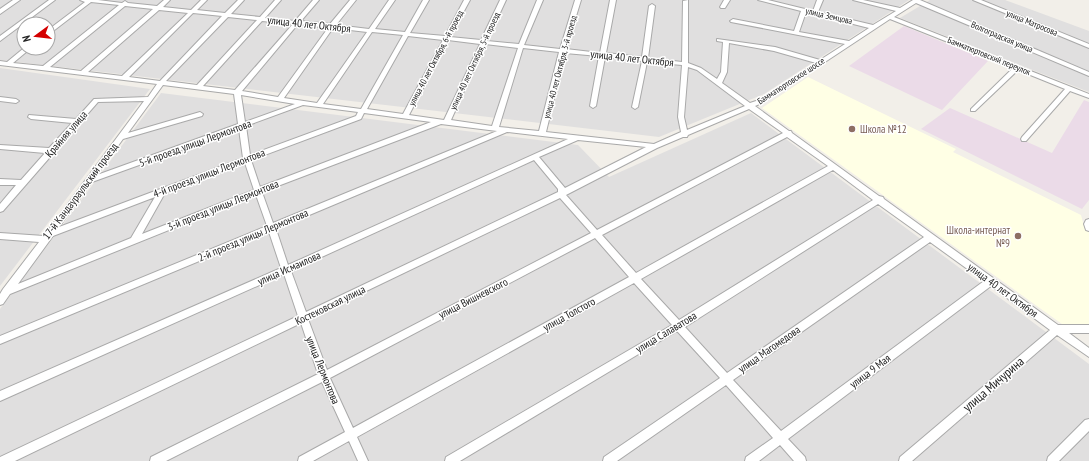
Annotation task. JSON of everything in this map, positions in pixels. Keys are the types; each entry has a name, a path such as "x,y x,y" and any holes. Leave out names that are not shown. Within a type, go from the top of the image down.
{"street":[{"path":"0,12 17,0"},
{"path":"0,39 52,0"},
{"path":"56,26 88,0"},
{"name":"улица 40 лет Октября","path":"88,0 126,2 158,8 685,64 699,69 719,83 880,199 1089,353"},
{"path":"83,73 167,0"},
{"path":"124,78 204,0"},
{"name":"17-й Кандаураульский проезд","path":"0,301 45,239 52,233 88,181 162,82 241,0"},
{"path":"199,87 278,0"},
{"path":"237,92 316,0"},
{"path":"280,100 332,26 353,0"},
{"path":"319,105 392,0"},
{"path":"363,111 426,0"},
{"name":"улица 40 лет Октября, 6-й проезд","path":"405,116 467,0"},
{"name":"улица 40 лет Октября, 5-й проезд","path":"444,121 503,0"},
{"path":"495,128 521,46 540,0"},
{"name":"улица 40 лет Октября, 3-й проезд","path":"542,133 563,50 578,0"},
{"path":"593,106 604,55 613,0"},
{"path":"685,0 685,64 681,117 685,135"},
{"path":"724,7 727,0"},
{"name":"улица Земцова","path":"761,0 874,27"},
{"path":"815,13 820,0"},
{"path":"856,0 901,10"},
{"name":"Бамматюртовское шоссе","path":"655,146 685,135 764,100 916,0"},
{"name":"Волгоградская улица","path":"916,0 1089,74"},
{"name":"улица Матросова","path":"976,0 1089,46"},
{"path":"45,68 126,2"},
{"path":"635,107 645,59 652,6"},
{"path":"796,33 804,10"},
{"name":"Бамматюртовский переулок","path":"890,17 1089,96"},
{"path":"733,21 849,43"},
{"path":"719,40 775,49 821,62"},
{"path":"719,83 724,72 726,41"},
{"path":"8,64 18,56"},
{"path":"0,63 162,82 237,92 280,100 506,130 655,146"},
{"path":"973,110 1017,68"},
{"path":"1024,139 1069,88"},
{"name":"улица Лермонтова","path":"237,92 247,158 258,191 324,376 363,461"},
{"path":"0,99 16,102"},
{"name":"Крайняя улица","path":"0,208 96,100 149,99"},
{"name":"5-й проезд улицы Лермонтова","path":"88,181 303,103"},
{"name":"4-й проезд улицы Лермонтова","path":"52,233 247,158 359,117 363,111"},
{"path":"120,138 200,114"},
{"path":"31,118 77,121"},
{"name":"3-й проезд улицы Лермонтова","path":"6,292 258,191 444,121"},
{"name":"2-й проезд улицы Лермонтова","path":"0,340 506,130"},
{"name":"улица Вишневского","path":"155,461 324,376 789,134"},
{"name":"улица Исмаилова","path":"0,396 285,270 577,138"},
{"name":"Костековская улица","path":"4,461 561,194 655,146"},
{"path":"0,147 51,151"},
{"path":"535,157 562,189 561,194 678,326 801,461"},
{"name":"улица Толстого","path":"303,461 635,278 834,166"},
{"path":"0,182 22,183"},
{"path":"134,241 163,190"},
{"name":"улица Салаватова","path":"450,461 678,326 880,199"},
{"path":"0,236 45,239"},
{"name":"улица Магомедова","path":"608,461 931,237"},
{"name":"улица 9 Мая","path":"750,461 991,281"},
{"path":"1056,329 1089,329"},
{"name":"улица Мичурина","path":"904,461 1056,329"},
{"path":"1052,461 1089,424"}],"shaded area":[{"path":"0,0 909,0 764,94 659,137 0,60"},
{"path":"930,0 1005,0 1089,31 1089,92 900,18"},
{"path":"904,26 988,61 942,110 849,66"},
{"path":"0,68 150,89 0,286"},
{"path":"808,77 956,149 953,152 1081,215 1085,230 1089,232 1089,324 1062,324 762,108"},
{"path":"161,93 578,145 609,177 751,113 1089,364 1089,461 0,461 0,309"},
{"path":"1084,100 1089,102 1089,200 1082,209 921,129 950,108 1052,153"}],"place":[{"name":"Школа №12","path":"852,129"},
{"name":"Школа-интернат №9","path":"1018,236"}]}
